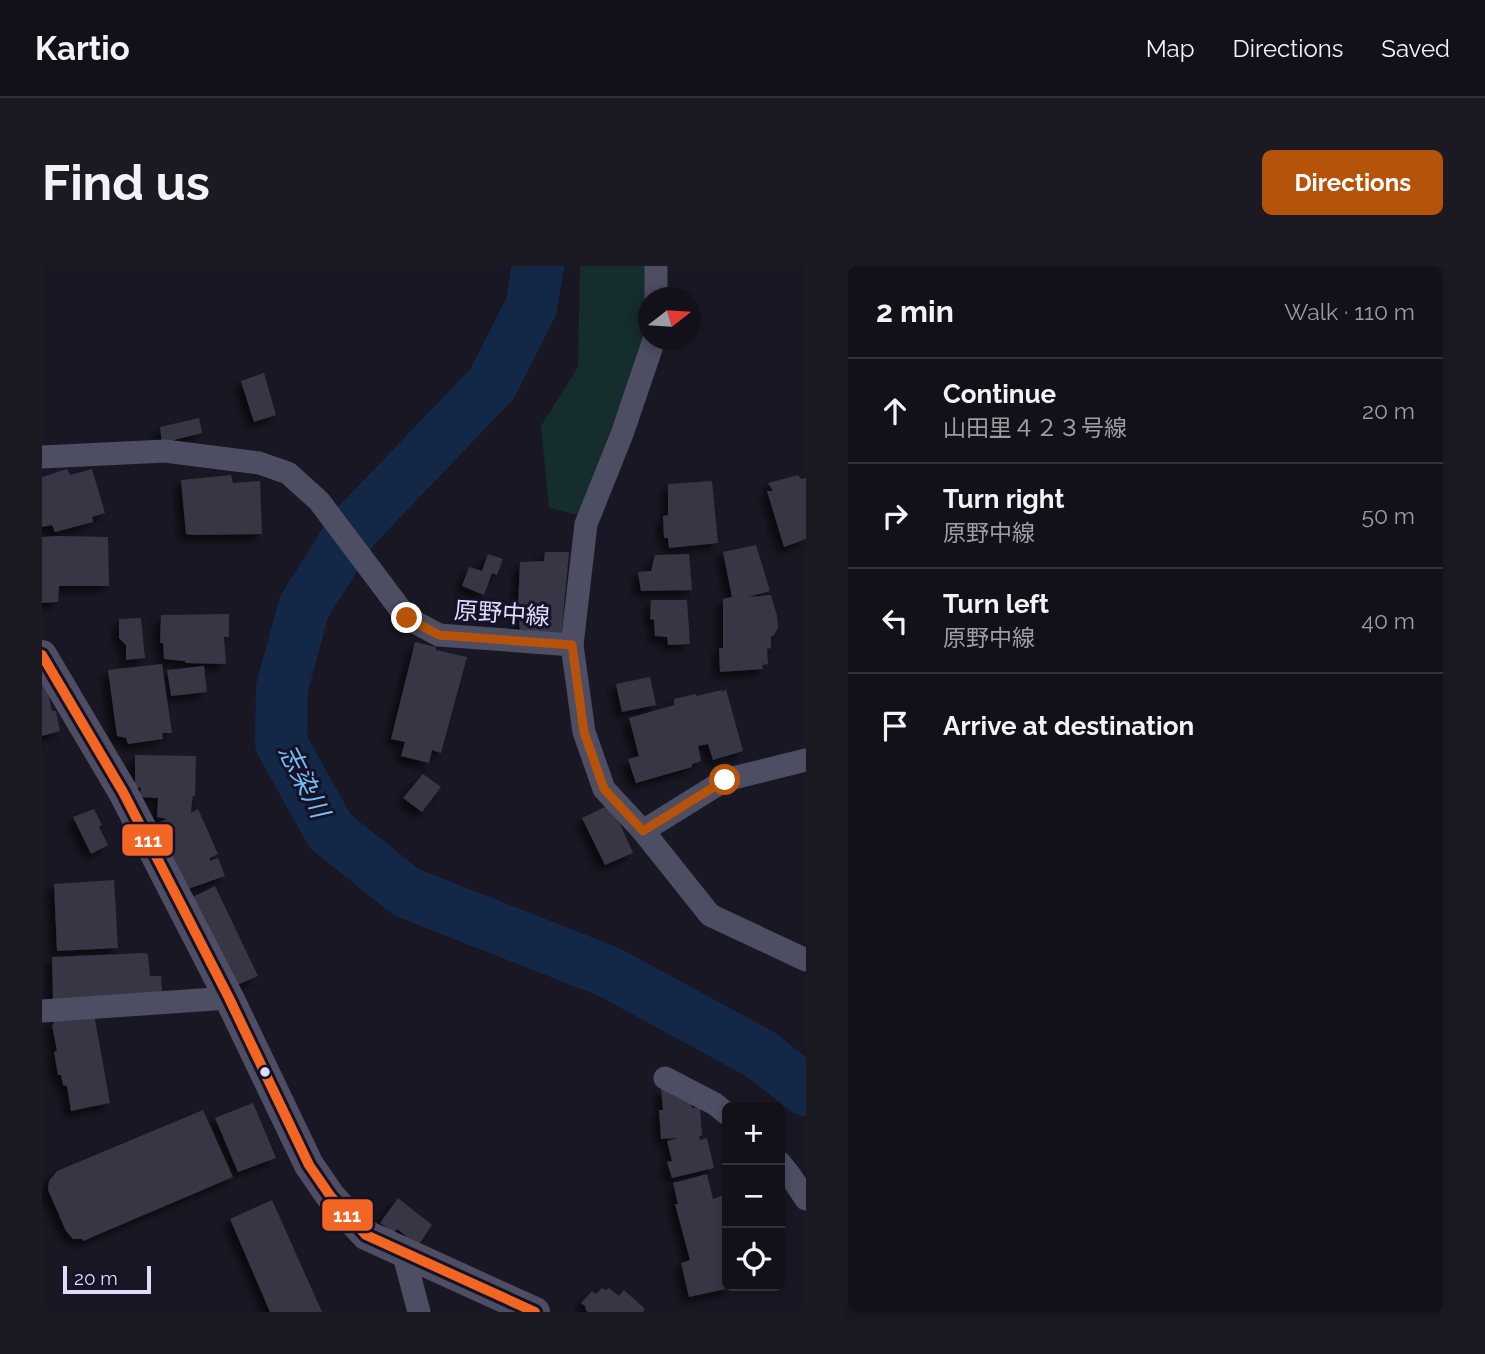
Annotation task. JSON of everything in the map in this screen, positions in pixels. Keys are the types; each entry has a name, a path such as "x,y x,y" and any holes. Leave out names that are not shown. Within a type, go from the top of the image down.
{"street":[{"path":"656,266 656,287"},
{"path":"572,645 586,524 622,434 651,350"},
{"name":"原野中線","path":"42,457 165,451 259,463 288,472 319,501 407,618 439,635 572,645 584,732 604,789 643,831 710,915 806,960"},
{"path":"42,655 122,792 229,998 309,1165 331,1197 366,1236 535,1312"},
{"path":"643,831 725,780 806,760"},
{"path":"42,1011 229,998"},
{"path":"665,1078 722,1110"},
{"path":"782,1165 806,1199"},
{"path":"403,1252 419,1312"}],"green space":[{"path":"580,266 656,266 651,287 638,287 638,350 641,350 578,515 549,508 541,426 578,367"}],"building":[{"path":"264,373 276,415 254,422 241,381"},
{"path":"199,418 202,433 162,443 160,427"},
{"path":"67,469 70,475 92,469 105,513 92,517 93,522 55,532 52,525 42,527 42,477"},
{"path":"231,475 233,483 260,481 262,534 186,534 181,480"},
{"path":"798,475 801,479 806,478 806,539 784,547 767,491 773,491 768,483"},
{"path":"712,481 718,543 669,548 668,538 664,538 663,516 668,515 668,484"},
{"path":"42,537 108,537 109,586 59,586 58,602 42,603"},
{"path":"756,545 770,591 748,597 771,595 777,616 778,628 771,637 771,648 767,649 768,664 762,665 763,669 720,672 723,599 732,597 723,552"},
{"path":"545,552 569,552 561,639 520,633 520,562 544,561"},
{"path":"488,554 503,559 497,575 492,573 484,595 462,586 469,567 482,571"},
{"path":"689,554 692,590 641,591 638,572 651,571 655,555"},
{"path":"651,600 687,600 690,644 668,645 667,637 655,636 654,620 650,619"},
{"path":"229,614 229,637 224,637 226,664 185,663 164,659 163,643 160,643 161,615"},
{"path":"141,618 145,658 126,660 126,645 119,638 119,619"},
{"path":"415,642 467,657 441,753 432,750 429,763 401,756 405,742 391,739"},
{"path":"162,664 172,733 162,733 163,739 128,744 126,738 117,736 108,670"},
{"path":"204,666 207,692 171,696 167,670"},
{"path":"650,677 656,705 622,712 616,684"},
{"path":"42,683 48,693 52,711 56,711 60,731 42,736"},
{"path":"726,689 743,751 713,760 708,744 698,746 701,761 692,764 692,767 636,783 628,759 639,756 629,718 674,705 674,699 722,690 723,692"},
{"path":"135,755 196,756 195,796 191,813 198,809 218,854 210,858 210,861 218,858 225,876 188,889 158,823 167,819 157,817 158,798 140,797 141,788 135,787"},
{"path":"423,774 441,787 422,812 403,798"},
{"path":"611,804 633,853 605,865 582,818"},
{"path":"94,809 108,845 91,854 73,817"},
{"path":"114,880 118,948 57,951 54,884"},
{"path":"215,886 258,976 235,986 191,898"},
{"path":"146,953 150,976 161,976 162,993 53,1001 52,957"},
{"path":"94,1014 110,1103 71,1111 67,1086 63,1085 61,1075 58,1075 53,1020"},
{"path":"665,1088 691,1102 692,1108 700,1107 702,1136 699,1136 700,1140 707,1138 714,1168 672,1178 667,1162 672,1161 667,1141 679,1138 661,1139 659,1110 663,1110 661,1089"},
{"path":"253,1103 276,1158 238,1172 215,1118"},
{"path":"203,1110 233,1177 83,1241 73,1239 66,1231 48,1190 49,1181 57,1171"},
{"path":"707,1174 713,1199 722,1195 722,1290 689,1297 681,1263 690,1260 675,1204 678,1204 673,1183"},
{"path":"398,1198 432,1225 418,1246 397,1229 394,1233 380,1223"},
{"path":"272,1200 322,1312 270,1312 230,1219"},
{"path":"602,1288 609,1288 619,1296 624,1290 645,1309 643,1312 588,1312 581,1303 592,1291 596,1294"}],"waterway":[{"name":"志染川","path":"538,266 531,307 492,384 353,529 304,607 282,688 281,743 330,831 406,892 609,972 760,1054 806,1090"}],"transit line":[{"name":"111","path":"42,655 123,792 229,998 309,1165 331,1197 366,1235 535,1312"}],"route":[{"path":"407,618 439,635 572,645 584,732 604,789 643,831 725,780"}]}
